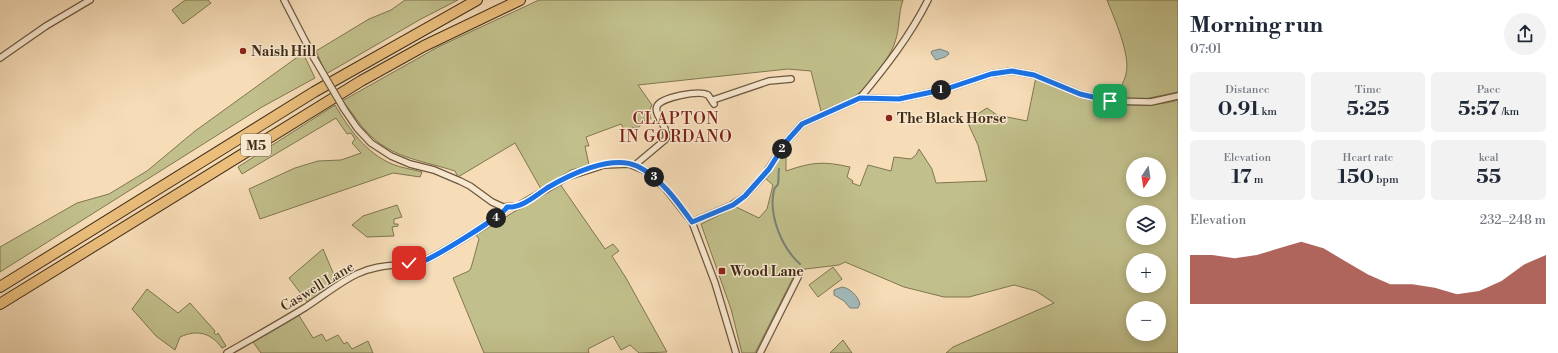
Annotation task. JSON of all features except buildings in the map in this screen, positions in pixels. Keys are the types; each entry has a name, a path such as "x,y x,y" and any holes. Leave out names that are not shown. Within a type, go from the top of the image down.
{"highway":[{"name":"M5","path":"0,286 314,92 477,0"},
{"name":"M5","path":"0,304 361,81 424,46 520,0"}],"street":[{"path":"0,58 46,26 90,0"},
{"path":"284,0 314,58 357,128 371,142 391,156 410,164 434,170 460,180 474,188 495,204 507,207 518,206 561,180 581,171 616,163 635,165 646,171 665,188 692,222 715,283 736,353"},
{"path":"860,98 920,17 928,0"},
{"path":"692,222 733,205 745,196 769,169 786,142 802,124 860,98 899,99 946,89 991,74 1012,71 1034,75 1080,94 1110,101 1151,102 1178,96"},
{"path":"635,165 666,139 666,129 656,111 659,104 671,98 700,92 708,95 713,102 769,82 791,79"},
{"name":"Caswell Lane","path":"227,353 304,308 357,274 376,267 421,262 431,258 506,211 507,207"},
{"path":"760,353 800,273"}],"shaded area":[{"path":"185,0 208,0 211,3 183,24 172,10"},
{"path":"405,0 458,0 421,19 326,74 316,51 369,19 391,10"},
{"path":"539,0 903,0 900,10 897,37 893,48 872,80 855,96 821,111 811,71 788,69 638,85 652,105 649,111 651,119 643,121 639,127 624,129 621,124 586,137 589,146 585,146 589,165 571,170 541,189 515,143 458,177 455,171 401,155 390,150 364,129 342,101 438,47"},
{"path":"1107,0 1178,0 1178,92 1140,100 1114,99 1124,81 1127,66 1121,37"},
{"path":"303,53 315,78 262,107 0,272 0,247 77,203 109,194 147,171 195,131"},
{"path":"1036,77 1074,94 1098,101 1124,105 1149,105 1178,100 1178,353 946,353 953,347 1054,303 1036,291 1014,285 969,297 944,297 904,287 845,262 839,265 797,270 755,353 742,353 731,309 701,224 736,207 759,218 767,209 773,185 765,178 786,146 786,171 818,163 841,165 850,167 847,177 853,181 852,183 860,186 868,165 891,171 894,157 911,159 916,155 919,149 932,169 936,183 987,181 978,145 967,121 987,108 997,115 1027,121"},
{"path":"335,105 352,131 374,154 395,165 422,172 420,177 393,173 260,219 249,189 295,168 318,161 341,160 361,153 352,143 355,139 351,133 347,134 336,118 242,174 238,167"},
{"path":"560,184 605,249 613,244 619,251 612,256 626,278 667,352 639,353 630,345 621,350 613,336 588,349 589,353 484,353 453,278 469,271 471,268 479,239 476,235"},
{"path":"397,205 402,217 394,219 394,224 398,224 398,226 392,227 394,236 367,237 352,225 363,216"},
{"path":"323,249 337,282 308,303 289,278"},
{"path":"833,267 842,279 818,297 809,285"},
{"path":"147,289 178,313 190,303 215,331 214,333 216,335 218,333 226,346 222,348 209,336 193,333 180,337 175,350 156,336 132,309"},
{"path":"298,314 313,338 322,334 326,341 338,335 344,344 347,342 352,349 368,341 373,353 261,353 253,342"},
{"path":"843,340 852,353 830,353"}],"water":[{"path":"940,49 948,52 949,54 936,60 931,53 932,51"},
{"path":"842,287 848,289 856,295 860,304 858,308 850,308 844,301 834,295 834,290"}],"waterway":[{"path":"779,169 778,184 774,189 773,200 775,220 782,240 793,257 800,264"}],"place":[{"name":"Naish Hill","path":"243,51"},
{"name":"The Black Horse","path":"889,118"},
{"name":"Wood Lane","path":"722,271"}],"district":[{"name":"CLAPTON IN GORDANO","path":"676,127"}],"route":[{"path":"409,263 421,262 436,255 506,211 507,207 518,206 572,174 594,167 616,163 635,165 646,171 665,188 692,222 733,205 741,200 769,169 786,142 802,124 860,98 899,99 946,89 991,74 1012,71 1034,75 1080,94 1110,101"}]}
